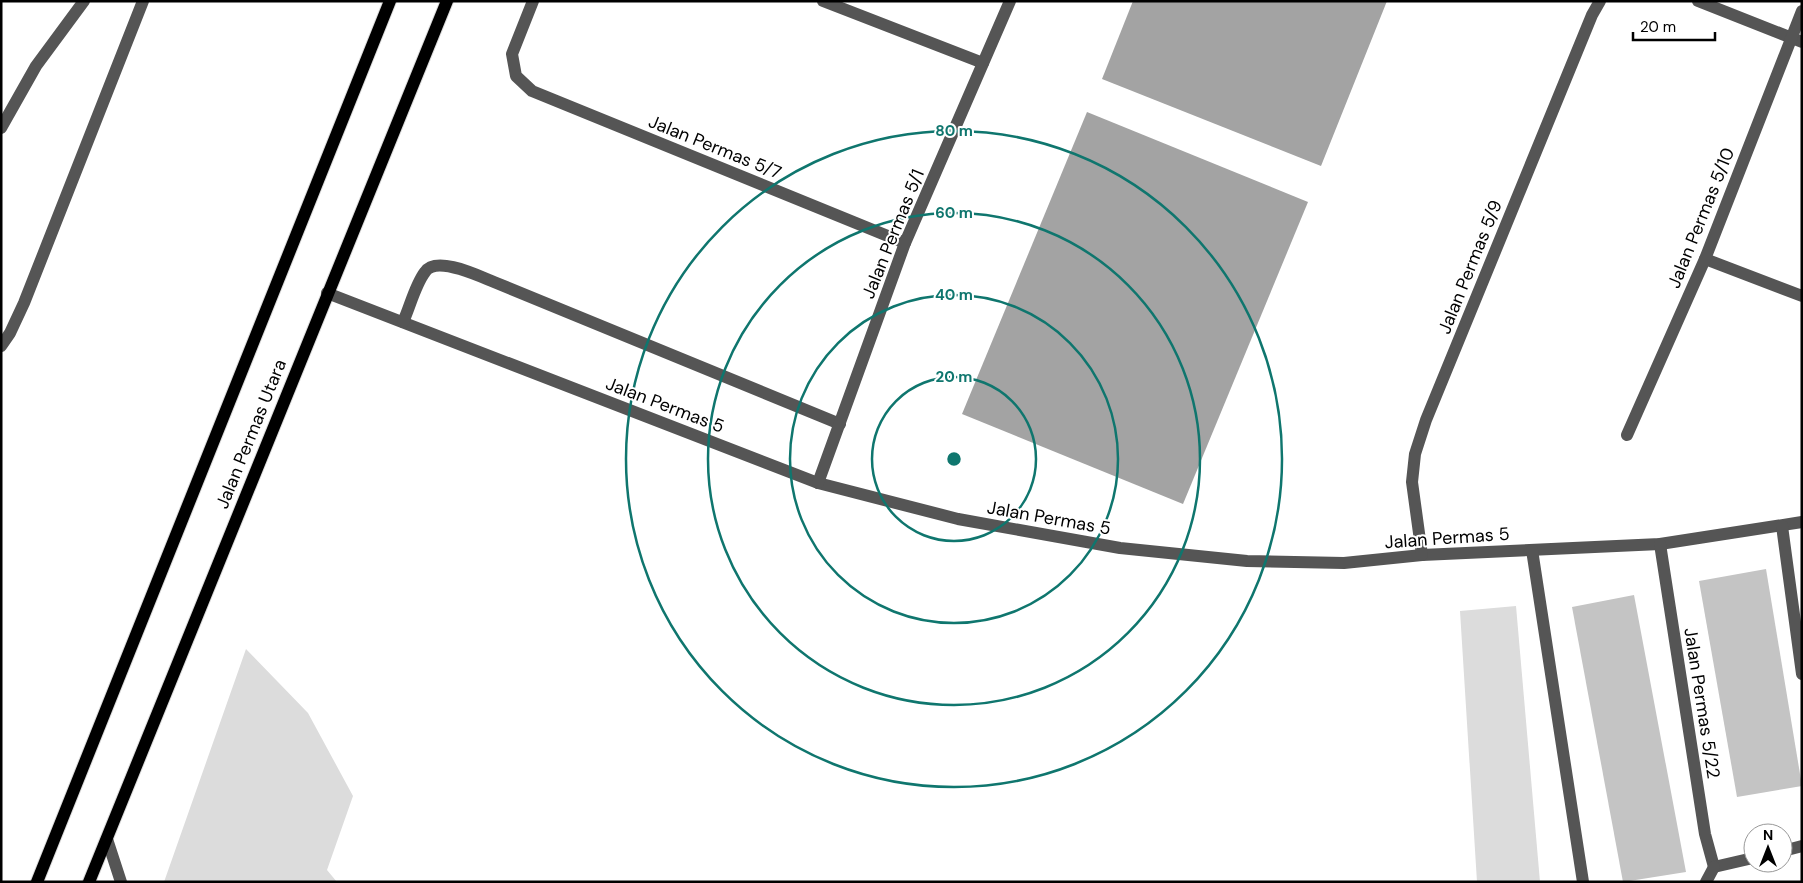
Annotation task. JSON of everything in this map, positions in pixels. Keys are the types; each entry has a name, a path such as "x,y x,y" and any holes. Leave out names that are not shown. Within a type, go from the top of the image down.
{"main road":[{"name":"Jalan Permas Utara","path":"37,882 390,1"},
{"name":"Jalan Permas Utara","path":"89,882 447,1"}],"street":[{"path":"1,346 10,333 24,303 143,1"},
{"name":"Jalan Permas 5/7","path":"532,1 512,54 516,76 532,91 905,243"},
{"path":"823,1 983,63"},
{"name":"Jalan Permas 5/1","path":"818,483 905,243 1010,1"},
{"name":"Jalan Permas 5/9","path":"1422,555 1412,482 1415,454 1426,420 1576,52 1600,1"},
{"path":"1698,1 1796,40"},
{"path":"1,128 36,66 83,2"},
{"name":"Jalan Permas 5/10","path":"1627,435 1705,259 1796,40 1802,11"},
{"path":"1705,259 1802,296"},
{"path":"403,322 425,271 433,266 450,266 494,282 840,424"},
{"name":"Jalan Permas 5","path":"327,293 818,483 958,519 1120,548 1257,562 1344,563 1422,555 1660,544 1802,522"},
{"path":"1782,526 1802,674"},
{"name":"Jalan Permas 5/22","path":"1660,544 1705,834 1714,867"},
{"path":"1532,550 1583,882"},
{"path":"107,839 121,882"},
{"path":"1706,882 1714,867 1743,860"}],"shaded area":[{"path":"1133,1 1387,1 1321,166 1102,79"},
{"path":"1087,112 1308,202 1183,504 962,414"},
{"path":"1516,606 1540,882 1477,882 1460,611"},
{"path":"246,649 308,713 353,796 327,870 337,882 164,882"}],"building":[{"path":"1766,569 1802,786 1737,797 1699,581"},
{"path":"1634,595 1686,872 1623,882 1572,607"}]}
